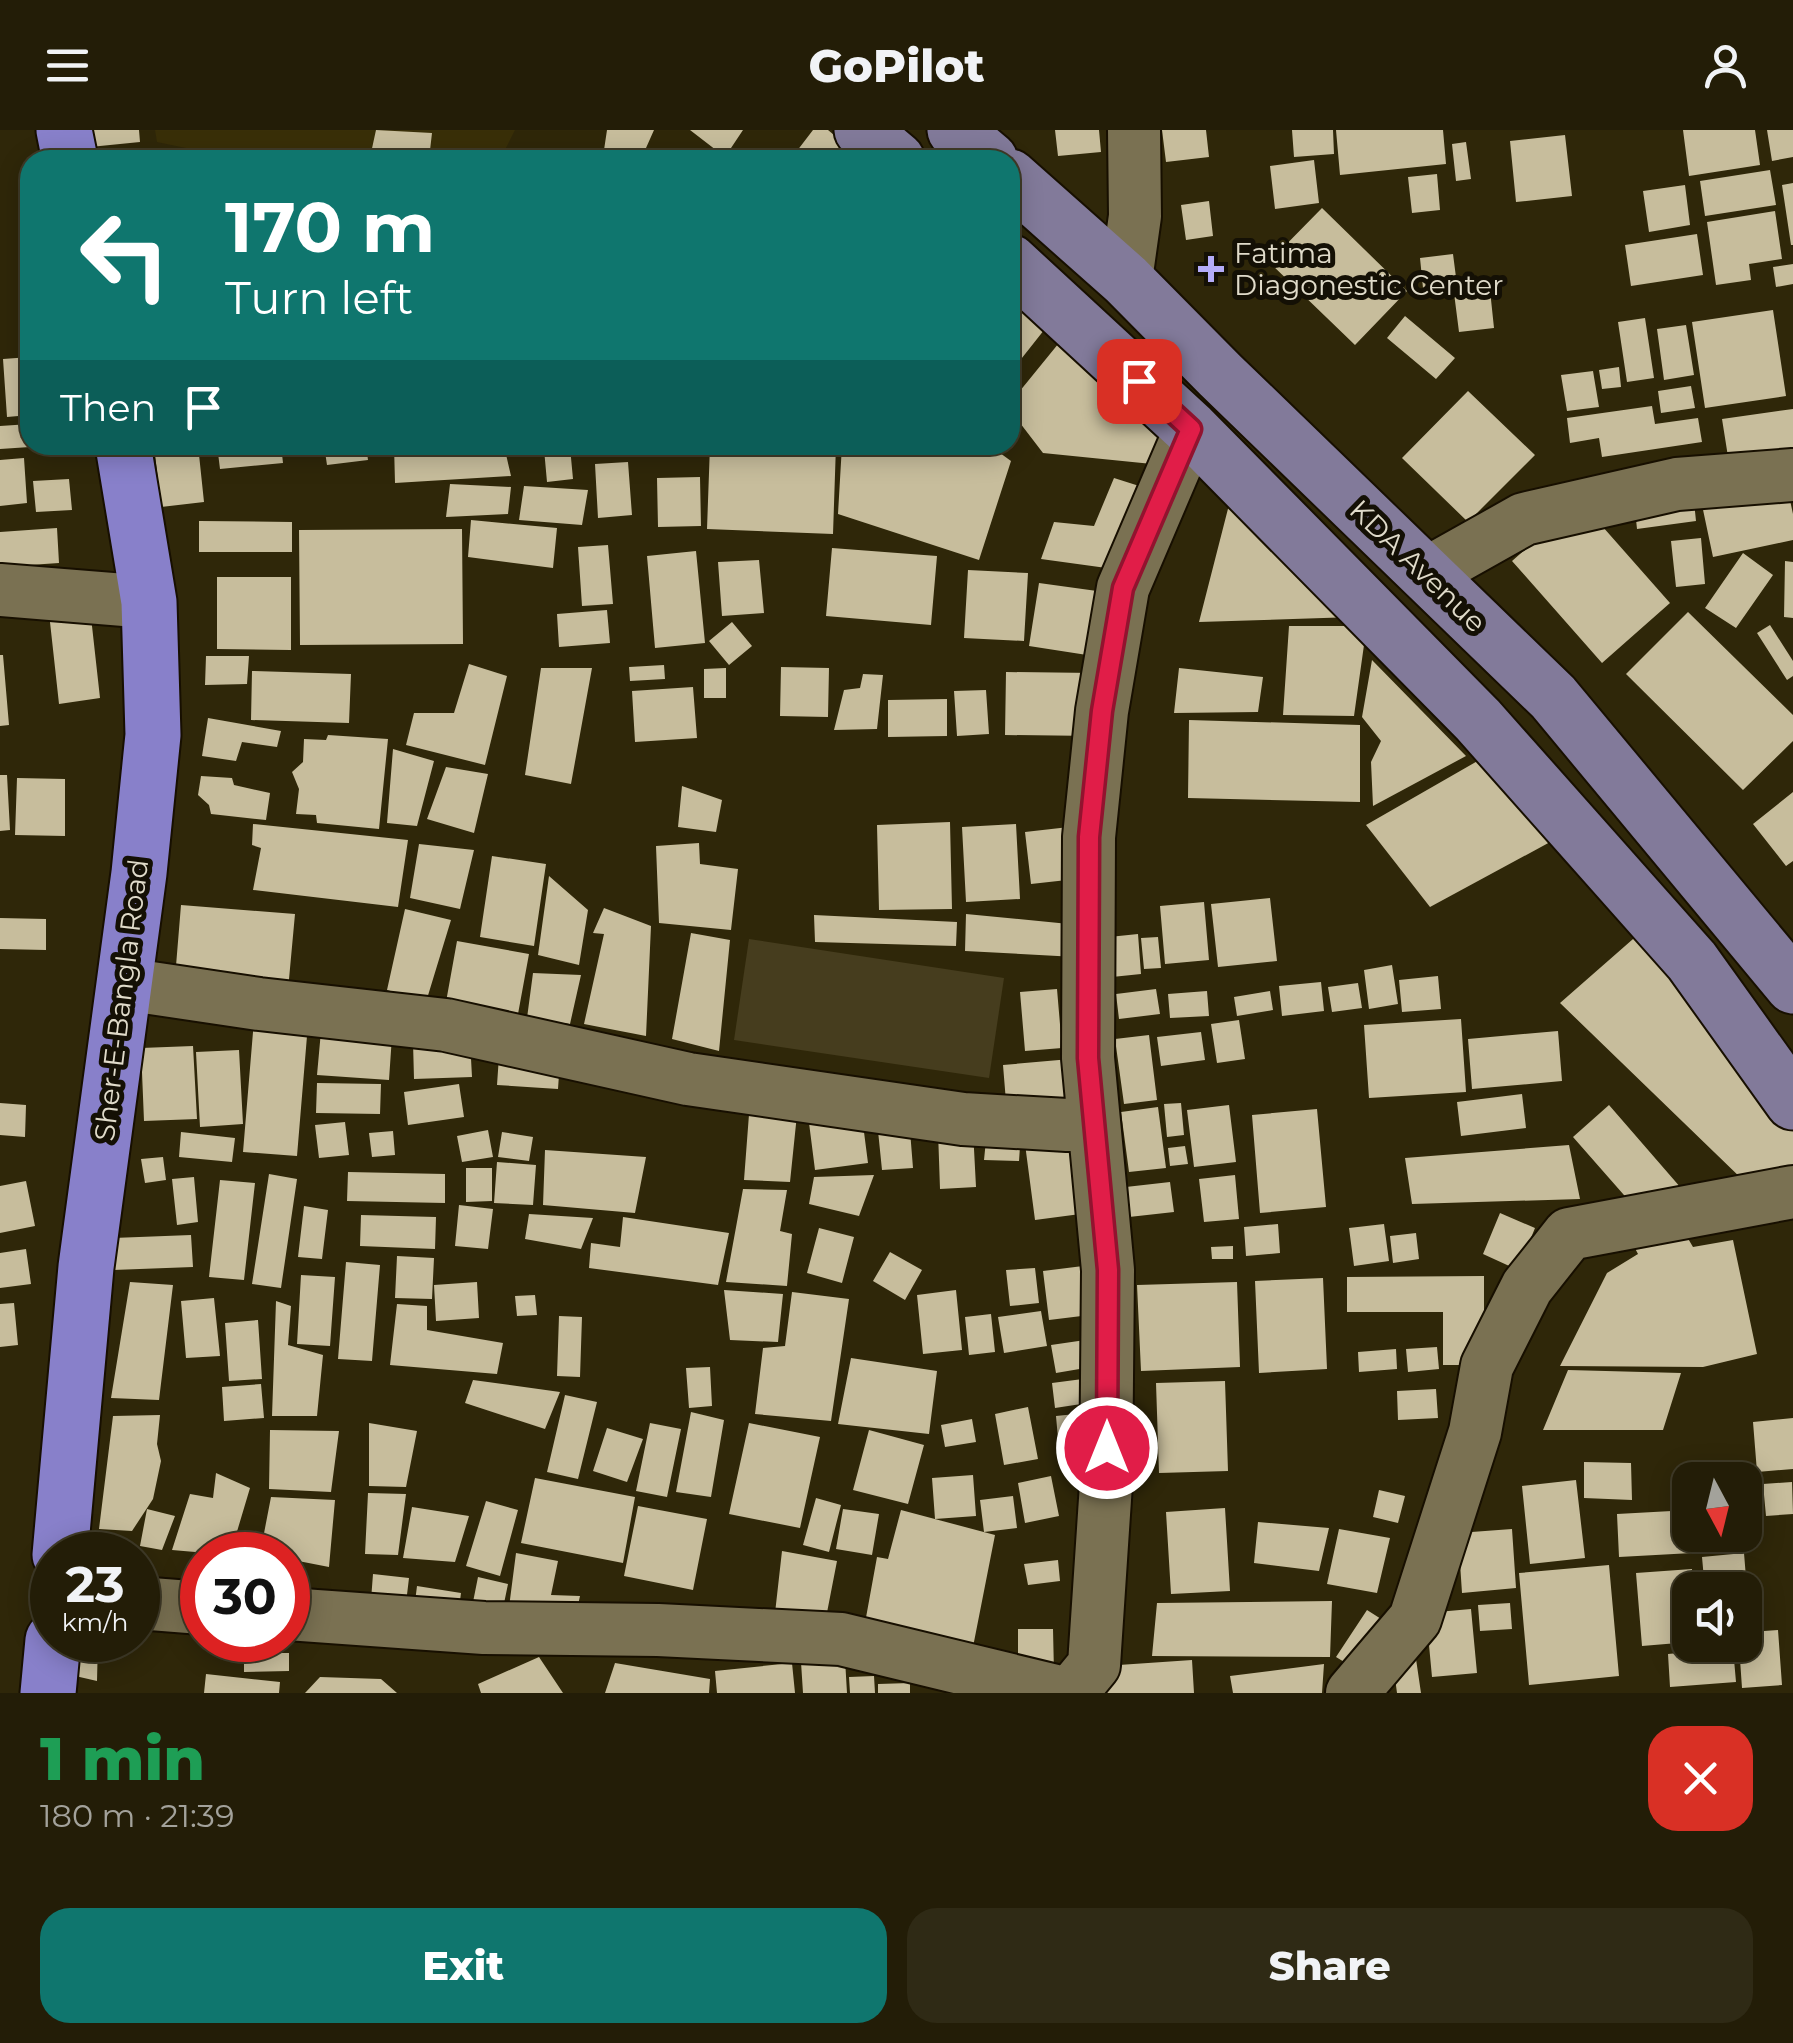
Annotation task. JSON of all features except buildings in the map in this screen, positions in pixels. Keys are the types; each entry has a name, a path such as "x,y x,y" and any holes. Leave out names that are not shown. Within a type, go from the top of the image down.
{"highway":[{"name":"Sher-E-Bangla Road","path":"62,1532 86,1267 152,734 149,602 124,455"},
{"path":"48,1693 51,1662"}],"main road":[{"path":"862,130 886,150"},
{"path":"955,130 978,150"},
{"name":"KDA Avenue","path":"1020,186 1126,280 1553,698 1793,986"},
{"path":"1020,271 1191,429 1478,720 1692,961 1793,1102"}],"street":[{"path":"1126,280 1135,216 1134,130"},
{"path":"310,1616 484,1628 658,1630 841,1639 1067,1693 1094,1666 1106,1484 1108,1270 1088,1058 1089,837 1102,711 1123,588 1191,429"},
{"path":"1426,574 1524,520 1676,484 1793,475"},
{"path":"0,590 149,602"},
{"path":"124,984 446,1025 688,1079 963,1119 1067,1125 1094,1121"},
{"path":"1378,1681 1414,1619 1475,1432 1487,1366 1526,1288 1569,1234 1793,1192"}],"shaded area":[{"path":"155,130 515,130 505,150 195,150 157,142"},
{"path":"749,939 1004,978 989,1078 734,1040"}],"place":[{"name":"Fatima Diagonestic Center","path":"1211,269"}],"route":[{"path":"1107,1448 1108,1270 1088,1058 1089,837 1102,711 1123,588 1191,429 1139,381"}]}
